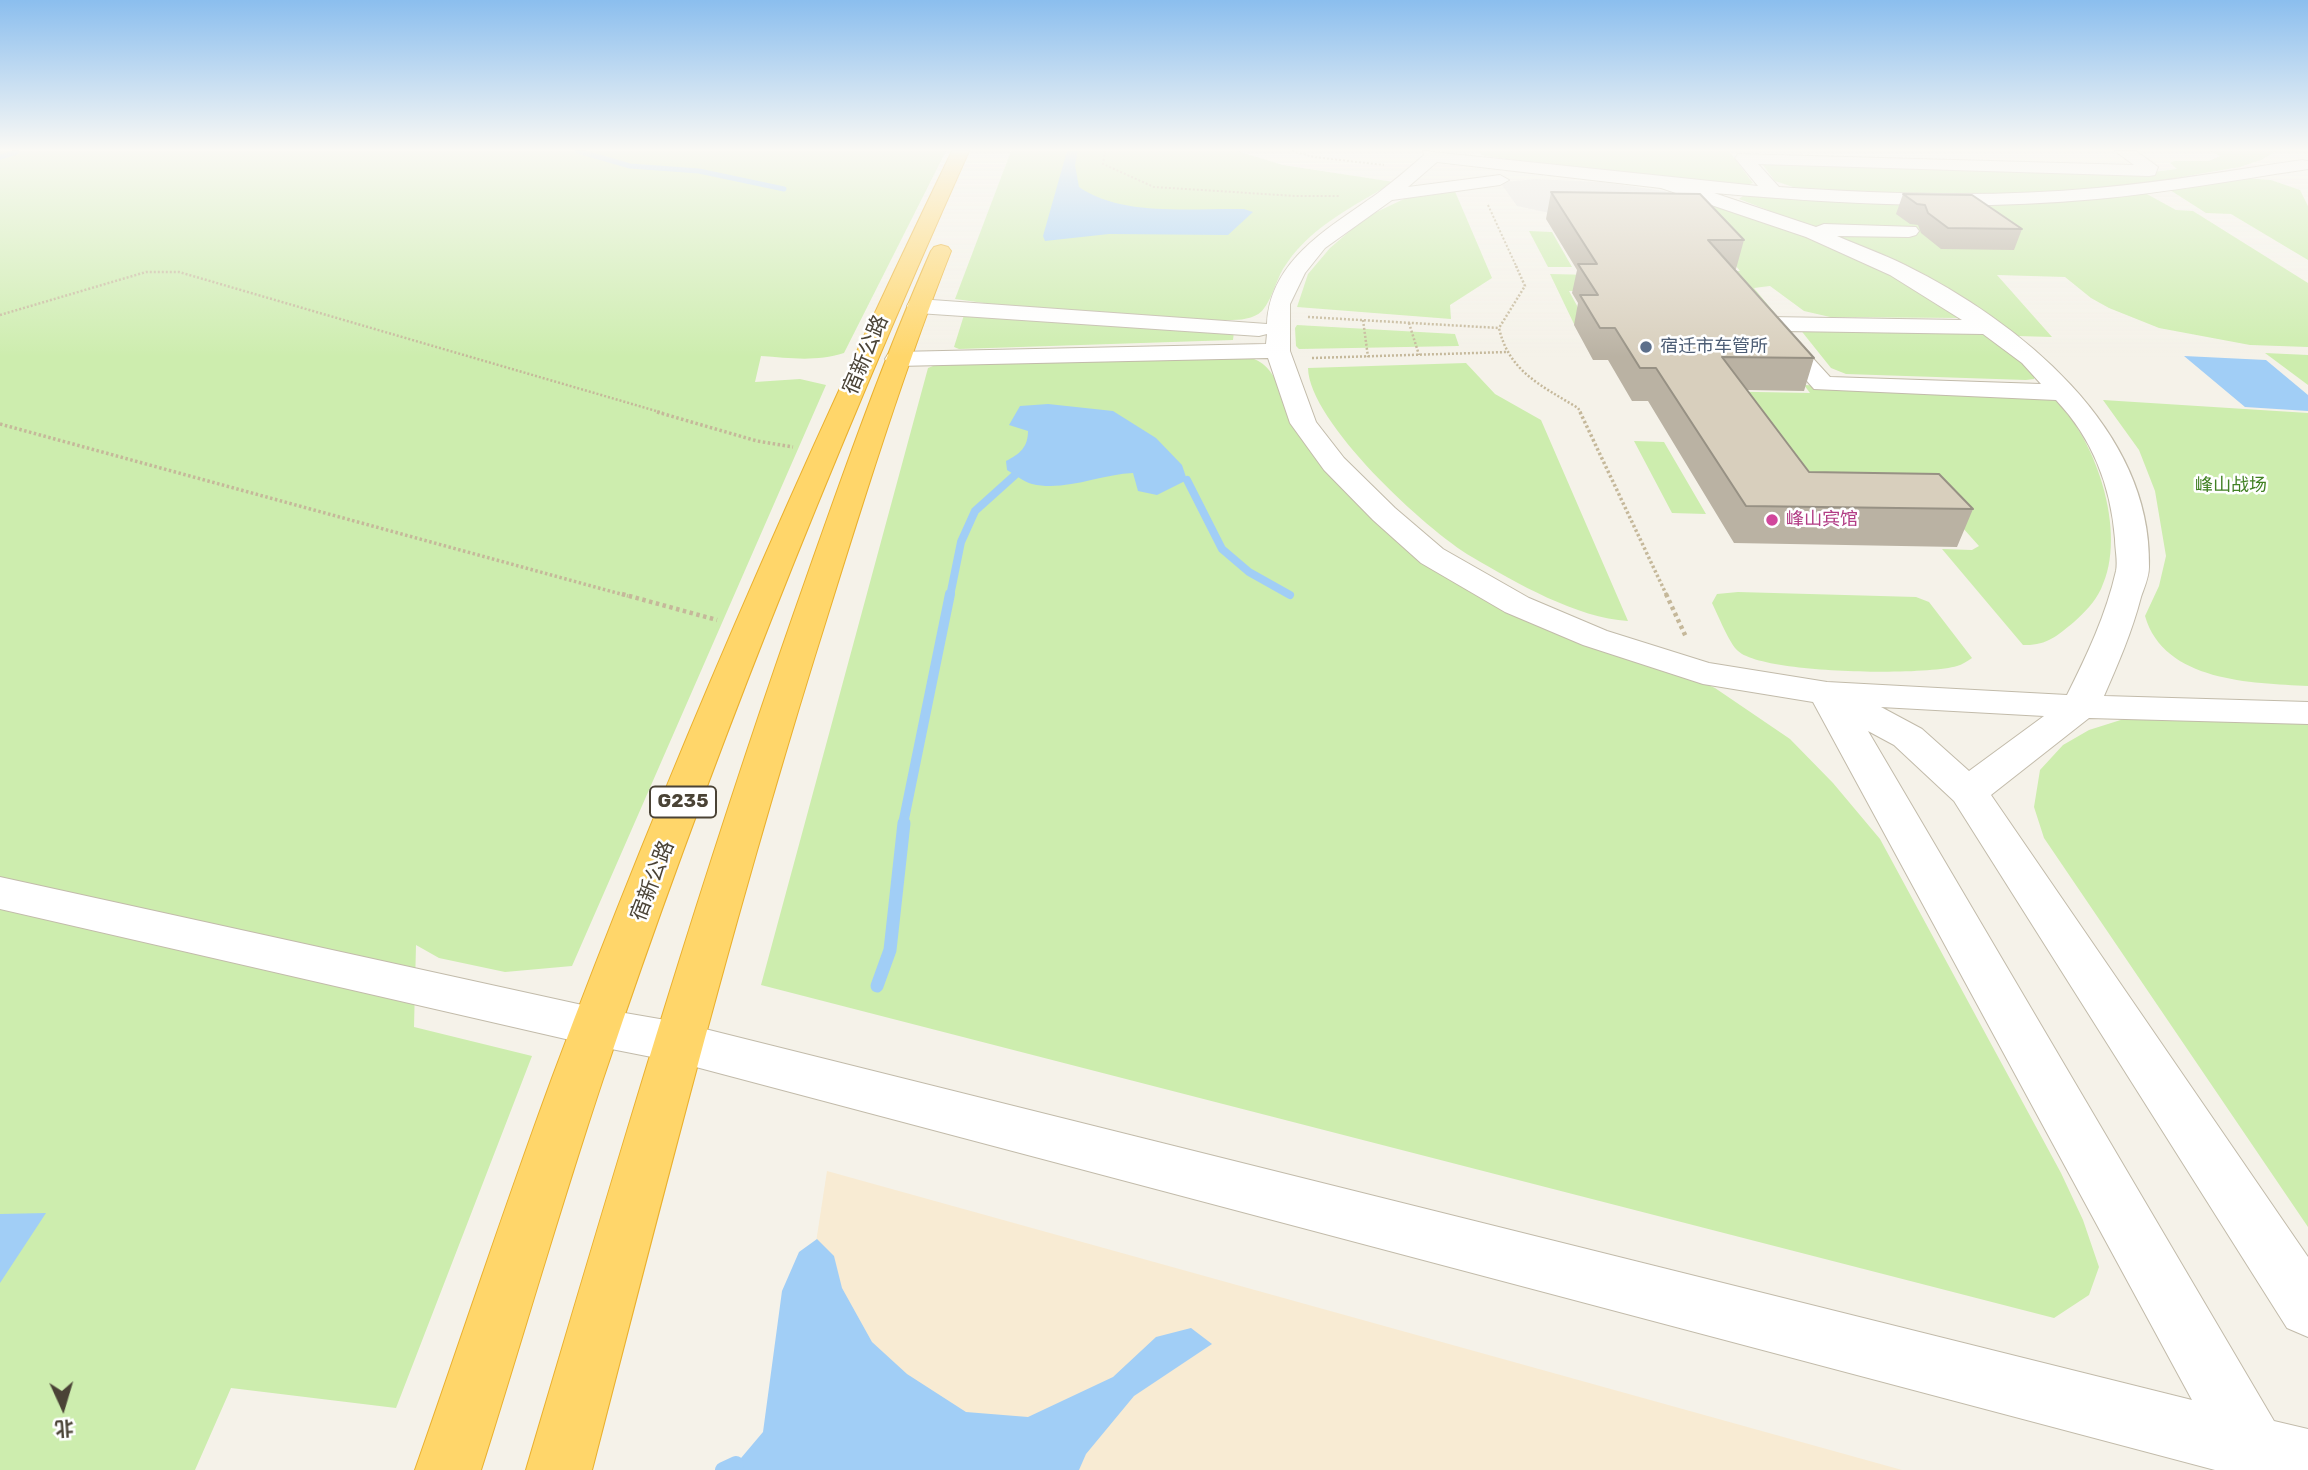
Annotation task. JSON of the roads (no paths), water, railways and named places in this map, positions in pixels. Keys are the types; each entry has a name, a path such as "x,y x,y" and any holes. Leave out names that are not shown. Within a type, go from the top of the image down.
{"highway":[{"name":"宿新公路","path":"448,1470 596,1027 752,630 887,306 928,220"},
{"name":"宿新公路","path":"559,1470 677,1042 771,729 897,359 955,220"}],"street":[{"path":"1352,220 1318,244 1295,271 1279,304 1279,339 1303,423 1334,464 1384,514 1432,556 1517,605 1595,638 1703,673 1827,693 2080,707 2308,713"},
{"path":"1773,220 1805,230 1898,270 1989,327 2031,358 2075,404 2111,457 2127,504 2133,568 2113,637 2080,707 1968,792"},
{"path":"1805,230 1905,226"},
{"path":"1836,230 1890,243"},
{"path":"918,306 1279,339"},
{"path":"1989,327 1769,324 1822,384 2063,392"},
{"path":"897,359 1279,339"},
{"path":"1827,693 1908,737 1968,792 2308,1308"},
{"path":"1827,693 2254,1448"},
{"path":"0,893 596,1027 677,1042 2308,1462"}],"water":[{"path":"1048,220 1245,220 1228,235 1109,234 1045,241 1043,236"},
{"path":"2184,356 2266,360 2308,395 2308,411 2245,407"},
{"path":"1048,404 1113,411 1156,438 1182,465 1187,480 1157,495 1138,491 1133,473 1057,486 1032,484 1022,480 1007,470 1006,461 1022,449 1027,441 1028,431 1009,425 1020,406"},
{"path":"46,1213 0,1283 0,1214"},
{"path":"817,1239 834,1256 842,1288 872,1342 907,1374 966,1412 1028,1417 1113,1377 1156,1337 1191,1328 1212,1344 1134,1396 1086,1454 1079,1470 739,1470 736,1464 763,1432 782,1291 799,1252"}],"waterway":[{"path":"950,596 961,542 975,511 1015,475"},
{"path":"1187,480 1222,549 1249,572 1290,595"},
{"path":"903,824 950,594"},
{"path":"877,986 890,950 904,823"},
{"path":"723,1470 736,1464"}],"place":[{"name":"宿迁市车管所","path":"1646,347"},
{"name":"峰山宾馆","path":"1772,520"}],"park label":[{"name":"峰山战场","path":"2231,486"}]}
